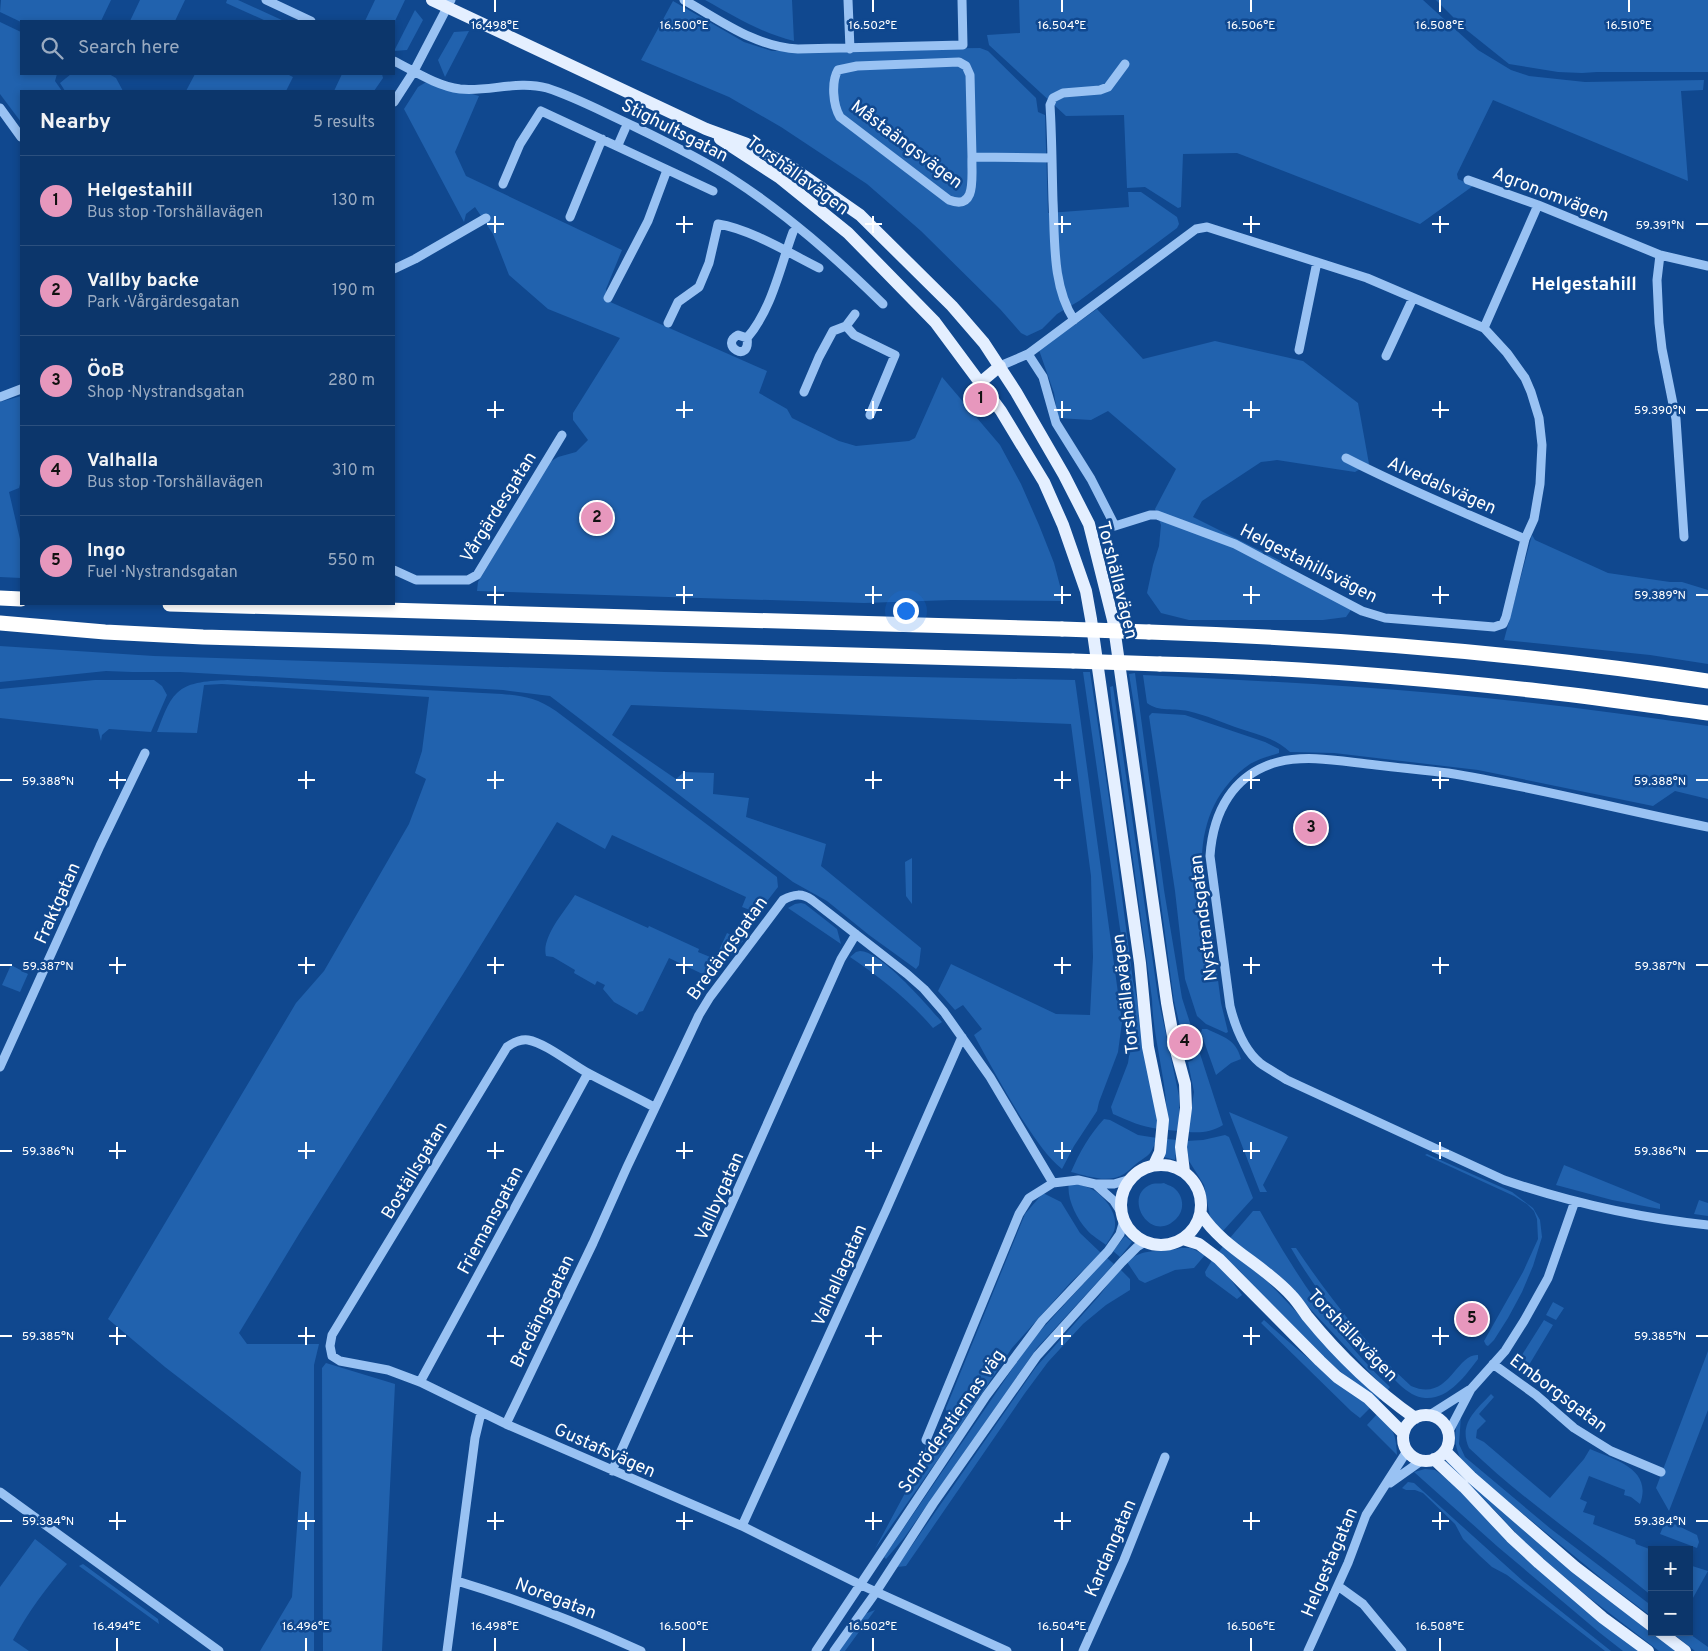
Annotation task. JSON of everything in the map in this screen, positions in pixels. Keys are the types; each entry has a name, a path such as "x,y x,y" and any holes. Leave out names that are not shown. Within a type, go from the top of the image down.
{"highway":[{"path":"0,598 20,599"},
{"path":"206,605 1062,629 1325,640 1540,659 1708,681"},
{"path":"0,623 104,632 203,637 1160,664 1373,676 1488,686 1708,713"}],"main road":[{"name":"Torshällavägen","path":"432,0 449,3 706,129 747,144 787,164 860,215 952,306 984,343 1000,366 1064,475 1089,524 1113,620 1167,1003 1175,1048 1185,1084 1186,1108 1181,1147 1184,1172"},
{"name":"Torshällavägen","path":"706,129 741,154 780,178 848,233 935,322 1002,411 1044,482 1063,525 1086,591 1091,619 1140,963 1148,1047 1163,1120 1160,1152 1154,1166"},
{"path":"981,382 1000,366"},
{"path":"1154,1166 1170,1166 1184,1172 1195,1183 1201,1198 1201,1214 1194,1228 1176,1243 1160,1246 1145,1242 1132,1233 1123,1216 1122,1197 1124,1189 1131,1179 1139,1171 1154,1166"},
{"name":"Torshällavägen","path":"1201,1214 1207,1224 1291,1295 1308,1317 1357,1369 1401,1408 1422,1417"},
{"name":"Torshällavägen","path":"1183,1239 1199,1244 1219,1259 1337,1377 1368,1398 1404,1433"},
{"path":"1428,1460 1445,1451 1448,1433 1441,1421 1422,1417 1408,1423 1404,1433 1403,1443 1412,1456 1428,1460 1464,1487 1511,1537 1539,1563 1603,1618 1648,1651"},
{"path":"1445,1451 1471,1477 1574,1567 1648,1623"},
{"path":"1665,1636 1685,1651"}],"street":[{"path":"266,0 309,20"},
{"path":"684,0 757,41 788,49 963,45 962,0"},
{"path":"848,0 850,49"},
{"path":"395,100 414,71 449,3"},
{"name":"Stighultsgatan","path":"395,62 444,84 460,89 522,85 545,88 574,98 678,148 731,178 803,231 883,304"},
{"name":"Måstaängsvägen","path":"950,62 959,62 966,66 970,75 972,157 971,192 968,198 964,202 957,203 949,200 840,117 835,108 835,76 838,70 857,66 950,62"},
{"path":"1074,320 1062,296 1055,253 1050,105 1053,98 1063,93 1100,90 1108,87 1125,64"},
{"path":"0,108 20,137"},
{"path":"503,184 520,144 541,111 618,145 713,191"},
{"path":"618,145 625,129"},
{"path":"570,217 602,139"},
{"name":"Måstaängsvägen","path":"972,157 1052,158"},
{"path":"608,298 648,221 667,170"},
{"name":"Agronomvägen","path":"1468,180 1538,205 1660,255 1708,266"},
{"path":"1484,328 1538,205"},
{"path":"395,269 486,218"},
{"path":"668,323 678,302 698,287 709,264 718,224 745,232 819,268"},
{"name":"Helgestahillsvägen","path":"1000,366 1028,354 1196,229 1207,227 1367,278 1484,328 1496,339 1526,378 1536,406 1541,432 1540,484 1534,519 1525,539 1503,624 1494,628 1385,618 1362,611 1242,547 1215,535 1189,528 1157,515 1150,515 1113,525 1091,479 1056,423 1043,377 1028,354"},
{"path":"747,338 755,329 772,294 794,232"},
{"path":"1660,255 1657,280 1659,323 1662,349 1677,426 1684,537"},
{"path":"1299,350 1317,262"},
{"path":"1386,356 1413,298"},
{"path":"804,392 819,357 833,332 846,326 855,314"},
{"path":"846,326 854,335 895,355 870,415"},
{"path":"0,397 20,389"},
{"name":"Vårgärdesgatan","path":"395,570 416,580 468,580 477,575 562,435"},
{"name":"Alvedalsvägen","path":"1346,458 1394,482 1525,539"},
{"name":"Fraktgatan","path":"0,1067 100,846 145,753"},
{"name":"Nystrandsgatan","path":"1708,827 1456,775 1319,759 1279,762 1254,772 1233,791 1218,815 1211,841 1210,856 1233,1019 1253,1056 1260,1063 1287,1080 1504,1180 1575,1201 1647,1217 1708,1224"},
{"name":"Bredängsgatan","path":"506,1424 699,1015 710,997 783,900 794,895 806,896 924,989 944,1012 990,1078 1053,1183"},
{"name":"Vallbygatan","path":"612,1471 841,959 856,934"},
{"name":"Valhallagatan","path":"742,1526 878,1228 962,1037"},
{"name":"Boställsgatan","path":"332,1356 330,1346 332,1335 507,1047 514,1042 528,1040 538,1043 588,1073 654,1107"},
{"name":"Friemansgatan","path":"420,1382 588,1073"},
{"path":"1053,1183 1078,1180 1095,1184 1114,1184 1131,1179"},
{"name":"Schröderstiernas väg","path":"926,1440 1019,1214 1029,1198 1053,1183"},
{"path":"1095,1184 1114,1201 1123,1216"},
{"path":"1448,1433 1471,1389 1505,1351 1548,1278 1575,1201"},
{"name":"Schröderstiernas väg","path":"816,1651 986,1396 1042,1321 1108,1251 1120,1234 1123,1216"},
{"name":"Schröderstiernas väg","path":"834,1651 1036,1356 1122,1262 1145,1242"},
{"name":"Gustafsvägen","path":"332,1356 340,1361 388,1370 420,1382 481,1413 742,1526 876,1592"},
{"name":"Emborgsgatan","path":"1493,1364 1536,1395 1574,1428 1611,1451 1661,1472"},
{"path":"1422,1417 1471,1389"},
{"path":"447,1651 475,1438 481,1413"},
{"name":"Helgestagatan","path":"1308,1651 1338,1586 1366,1515 1407,1450"},
{"name":"Kardangatan","path":"1084,1651 1124,1560 1165,1457"},
{"name":"Helgestagatan","path":"1383,1488 1428,1460"},
{"path":"0,1492 219,1651"},
{"name":"Noregatan","path":"457,1581 530,1604 641,1651"},
{"path":"1338,1586 1363,1604 1402,1651"},
{"path":"876,1592 1007,1651"}],"shaded area":[{"path":"1,0 111,0 101,20 20,20 20,22 0,12"},
{"path":"140,0 185,0 175,20 130,20"},
{"path":"227,0 238,0 282,20 264,20 226,3"},
{"path":"375,0 405,0 395,21 365,20"},
{"path":"705,0 792,0 794,41 759,29"},
{"path":"1019,0 1423,0 1478,50 1511,70 1529,76 1585,82 1704,80 1703,90 1681,91 1688,181 1493,100 1457,174 1458,179 1473,186 1420,224 1237,153 1183,154 1181,207 1178,208 1145,187 1127,188 1124,115 1066,116 989,45 987,35 1020,33"},
{"path":"1436,0 1708,0 1708,72 1582,73 1558,72 1509,64 1464,28"},
{"path":"673,1 744,42 772,51 980,48 988,51 1036,98 1038,112 1045,115 1048,213 1129,207 1128,192 1141,192 1177,217 1179,224 1177,228 1079,301 1057,314 1042,329 1027,336 1021,333 1000,309 921,231 867,184 781,127 729,97 641,60"},
{"path":"415,10 423,20 407,50 395,51"},
{"path":"0,22 20,32 20,75 57,75 55,81 61,90 20,90 20,121 0,94"},
{"path":"469,31 445,77 438,60 454,32"},
{"path":"70,75 111,75 116,78 122,90 64,90 60,83"},
{"path":"194,75 289,75 293,77 286,90 187,90"},
{"path":"342,75 382,75 383,78 375,90 334,90"},
{"path":"428,81 479,96 455,152 466,176 622,250 606,289 608,301 767,371 759,393 787,409 792,418 839,441 856,446 909,441 915,438 942,377 1000,445 1021,484 1039,525 1054,563 1064,601 951,600 864,603 477,591 478,582 550,462 558,457 576,452 588,440 573,420 573,413 620,338 548,309 509,275 493,234 475,207 466,214 464,222 404,109 418,87"},
{"path":"1097,309 1143,359 1215,341 1303,361 1358,403 1369,464 1355,472 1277,460 1261,462 1202,501 1193,517 1281,561 1280,567 1353,607 1346,617 1323,620 1189,620 1161,613 1147,593 1159,546 1161,525 1155,509 1176,469 1108,411 1091,420 1058,418 1054,393 1039,350"},
{"path":"20,396 20,484 19,488 9,492 20,539 20,578 0,577 0,402"},
{"path":"1532,535 1535,540 1608,573 1682,582 1708,590 1708,664 1650,655 1504,640"},
{"path":"0,646 154,656 665,672 1075,680 1122,1022 1118,1052 1097,1111 1074,1146 1062,1169 1038,1143 999,1081 974,1035 982,1029 963,1005 955,1010 938,991 951,964 1056,1014 1090,1015 1093,957 1091,876 1071,724 631,705 612,735 676,779 684,772 714,773 713,794 749,798 746,817 826,844 821,866 921,948 919,965 916,969 869,935 827,901 793,882 550,696 503,690 180,672 106,671 0,682"},
{"path":"1083,672 1090,672 1133,981 1159,1129 1141,1125 1113,1114 1111,1107 1128,1063 1132,1036 1131,1005"},
{"path":"1135,673 1164,890 1182,998 1223,1125 1206,1132 1188,1132 1194,1092 1188,1062 1193,1060 1190,1047 1193,1046 1190,1033 1182,1035 1174,1001 1129,674"},
{"path":"1143,675 1332,685 1445,694 1577,708 1708,726 1708,799 1675,791 1653,806 1478,770 1334,753 1290,752 1279,743 1267,737 1201,715 1183,710 1161,709 1151,706 1147,703"},
{"path":"95,680 154,680 162,686 167,695 151,732 109,729 102,735 101,741 98,729 0,718 0,689"},
{"path":"227,680 502,694 536,700 556,711 777,877 778,887 758,913 742,907 746,897 612,835 605,849 557,822 299,1234 239,1333 247,1344 319,1344 314,1365 314,1651 260,1651 292,1597 301,1472 165,1367 108,1319 296,1003 324,971 409,824 426,779 415,773 422,751 429,697 222,684 204,685 197,733 157,732 170,701 182,689 200,682"},
{"path":"1113,686 1158,997 1179,1096 1179,1131 1167,1130 1166,1097 1155,1031 1111,698 1110,687"},
{"path":"1152,713 1185,715 1265,742 1279,749 1279,753 1250,764 1229,783 1214,805 1205,830 1202,858 1221,1003 1228,1032 1226,1033 1206,1024 1197,1016 1185,979 1175,891 1149,716"},
{"path":"912,858 912,904 906,896 905,862"},
{"path":"575,895 648,928 649,926 699,949 698,952 715,959 727,933 743,941 713,979 669,958 643,1011 637,1015 614,1002 603,989 605,985 597,981 595,985 574,973 575,970 553,957 546,956 545,949 550,933"},
{"path":"801,903 805,904 837,929 841,944 788,908"},
{"path":"860,951 869,953 891,969 942,1022 933,1028 915,1008 894,990 850,957"},
{"path":"11,965 28,974 20,992 2,985"},
{"path":"1202,1029 1207,1029 1232,1043 1239,1052 1241,1059 1231,1063 1216,1075 1201,1033"},
{"path":"1229,1112 1288,1137 1263,1185 1267,1192 1260,1192"},
{"path":"1104,1119 1110,1120 1138,1135 1157,1138 1151,1151 1127,1172 1118,1177 1105,1179 1071,1172 1085,1144"},
{"path":"1225,1135 1229,1137 1253,1198 1222,1232 1210,1217 1204,1185 1189,1161 1186,1141 1203,1140"},
{"path":"1166,1139 1178,1140 1175,1160 1164,1157"},
{"path":"1427,1154 1512,1192 1533,1208 1540,1220 1542,1237 1533,1266 1508,1318 1488,1346 1484,1341 1523,1272 1538,1239 1537,1219 1534,1211 1527,1204 1514,1196 1425,1155"},
{"path":"1564,1165 1660,1204 1660,1209 1612,1200 1556,1185"},
{"path":"1069,1182 1086,1186 1095,1191 1111,1208 1115,1225 1106,1245 1089,1232 1079,1220 1070,1201"},
{"path":"1164,1183 1173,1187 1180,1195 1182,1207 1176,1219 1166,1225 1157,1226 1149,1222 1143,1215 1139,1207 1139,1198 1143,1190 1152,1184"},
{"path":"1043,1193 1061,1202 1080,1233 1101,1253 1070,1283 1012,1348 941,1455 875,1549 904,1495 928,1442 940,1443 951,1431 954,1419 946,1408 1025,1214"},
{"path":"1699,1200 1708,1203 1708,1216 1694,1214"},
{"path":"1253,1211 1260,1211 1287,1258 1318,1304 1352,1347 1390,1387 1387,1391 1285,1282 1229,1239"},
{"path":"1125,1236 1132,1242 1120,1257 1113,1251"},
{"path":"1224,1245 1268,1282 1323,1340 1382,1397 1377,1402 1300,1338 1239,1270 1218,1253"},
{"path":"1191,1248 1205,1255 1194,1268 1175,1270 1145,1283 1139,1280 1127,1262 1133,1257 1146,1252"},
{"path":"1291,1248 1296,1248 1335,1303 1364,1338 1411,1386 1424,1389 1434,1388 1443,1383 1470,1356 1478,1355 1478,1359 1449,1391 1433,1398 1418,1397 1412,1394 1395,1380 1343,1323 1321,1294"},
{"path":"1107,1258 1114,1264 1037,1348 904,1538 886,1559 884,1557 1032,1340"},
{"path":"1212,1260 1229,1277 1242,1295 1237,1299 1206,1276 1205,1272"},
{"path":"1120,1269 1130,1279 1130,1290 1106,1305 1083,1324 1048,1362 906,1566 897,1567 1036,1367 1099,1296"},
{"path":"1553,1302 1564,1308 1556,1320 1546,1315"},
{"path":"1264,1320 1316,1365 1372,1406 1360,1418 1351,1411 1261,1323"},
{"path":"1544,1320 1553,1325 1523,1375 1520,1358"},
{"path":"1708,1351 1708,1410 1669,1511 1656,1488"},
{"path":"326,1363 395,1384 382,1651 323,1651 322,1368"},
{"path":"1491,1394 1494,1397 1479,1414 1486,1421 1477,1430 1476,1438 1484,1442 1550,1498 1584,1459 1590,1449 1620,1462 1636,1474 1641,1482 1643,1492 1640,1504 1631,1497 1624,1495 1625,1490 1589,1476 1580,1499 1587,1502 1583,1512 1595,1516 1593,1524 1635,1540 1636,1544 1648,1548 1648,1593 1513,1487 1469,1448 1466,1439 1467,1425 1475,1412"},
{"path":"1378,1413 1393,1432 1397,1455 1367,1425"},
{"path":"1461,1416 1459,1444 1465,1457 1551,1529 1648,1603 1648,1614 1607,1583 1464,1465 1458,1453 1455,1436 1459,1417"},
{"path":"1446,1462 1648,1627 1648,1636 1660,1636 1679,1651 1659,1651 1587,1596 1528,1546"},
{"path":"1425,1469 1435,1470 1450,1481 1641,1651 1623,1651 1600,1633 1498,1547 1414,1472"},
{"path":"1408,1482 1414,1483 1523,1581 1611,1651 1605,1651 1507,1575 1492,1567 1463,1539 1455,1524 1423,1493 1402,1488"},
{"path":"1666,1520 1697,1535 1699,1542 1697,1548 1660,1534"},
{"path":"35,1539 67,1564 38,1600 13,1640 29,1651 0,1651 0,1587"},
{"path":"83,1564 158,1619 159,1624 79,1566"},
{"path":"1693,1566 1708,1571 1693,1598"},
{"path":"875,1610 845,1651 837,1651 862,1615"},
{"path":"1676,1636 1693,1636 1708,1647 1708,1651 1695,1651"}],"place":[{"name":"Helgestahill","path":"981,399"},
{"name":"Vallby backe","path":"597,518"},
{"name":"ÖoB","path":"1311,828"},
{"name":"Valhalla","path":"1185,1042"},
{"name":"Ingo","path":"1472,1319"}],"district":[{"name":"Helgestahill","path":"1584,283"}]}
